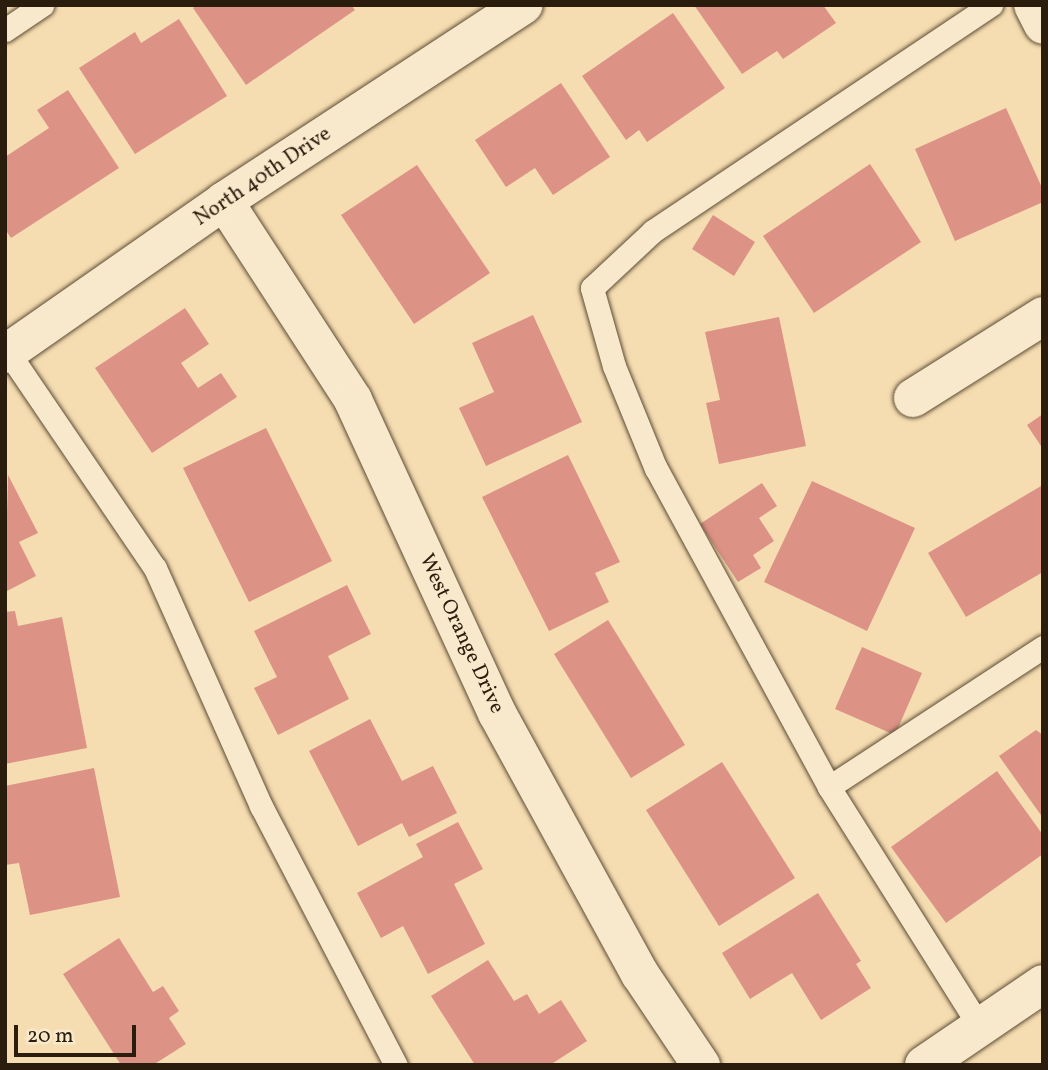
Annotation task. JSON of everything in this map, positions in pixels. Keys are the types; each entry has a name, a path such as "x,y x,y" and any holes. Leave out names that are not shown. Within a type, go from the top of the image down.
{"street":[{"name":"North 40th Drive","path":"7,353 225,201 523,5"},
{"path":"1033,5 1043,25"},
{"name":"West Orange Drive","path":"225,201 353,400 497,713 640,974 701,1065"},
{"path":"913,398 1043,316"},
{"path":"924,1065 1043,985"}],"lane":[{"path":"5,30 42,5"},
{"path":"979,1027 829,787 656,469 614,366 592,288 653,231 991,5"},
{"path":"7,353 155,568 261,806 396,1065"},
{"path":"829,787 1043,647"}],"building":[{"path":"196,5 351,5 355,10 246,85 193,8"},
{"path":"694,5 823,5 836,23 783,59 777,51 742,74"},
{"path":"673,13 725,88 647,142 639,130 626,140 582,76"},
{"path":"179,19 227,96 135,154 79,68 135,32 141,43"},
{"path":"561,83 610,157 553,195 535,168 506,187 475,140"},
{"path":"68,90 119,168 11,238 5,229 5,157 49,128 37,110"},
{"path":"1006,108 1043,190 1043,202 955,241 915,149"},
{"path":"870,164 921,242 814,313 763,236"},
{"path":"417,165 490,273 414,324 341,215"},
{"path":"713,215 755,242 734,276 692,249"},
{"path":"185,308 209,344 181,363 198,388 221,373 237,397 152,453 95,368"},
{"path":"533,315 582,422 486,466 459,408 494,392 472,343"},
{"path":"779,317 806,446 719,464 706,403 720,400 705,332"},
{"path":"1043,414 1043,449 1027,425"},
{"path":"266,428 332,561 249,602 183,468"},
{"path":"568,455 620,562 595,573 609,602 549,631 482,497"},
{"path":"8,475 38,533 19,542 36,576 5,592"},
{"path":"812,481 915,528 867,631 764,582"},
{"path":"762,483 777,506 759,518 774,541 753,555 761,568 738,582 700,524"},
{"path":"1041,486 1043,572 966,617 928,553"},
{"path":"347,585 371,634 328,656 349,699 278,735 254,688 277,677 254,631"},
{"path":"15,611 18,626 62,617 87,748 5,764 5,612"},
{"path":"608,620 685,745 631,778 554,654"},
{"path":"862,647 922,673 895,735 835,709"},
{"path":"370,719 402,781 433,766 457,813 409,837 402,823 358,846 309,751"},
{"path":"1036,730 1043,735 1043,818 999,756"},
{"path":"722,762 795,878 719,926 646,810"},
{"path":"94,768 120,897 30,915 19,863 5,865 5,786"},
{"path":"997,771 1043,835 1043,854 946,923 891,847"},
{"path":"458,822 483,869 454,884 485,944 428,974 403,926 381,938 357,893 423,857 416,844"},
{"path":"818,893 861,961 856,964 871,988 821,1020 792,973 750,999 722,953"},
{"path":"119,938 153,992 163,986 179,1011 169,1018 186,1044 153,1065 121,1065 63,974"},
{"path":"488,960 514,1001 527,994 539,1014 561,1000 587,1041 550,1065 475,1065 431,996"}]}
